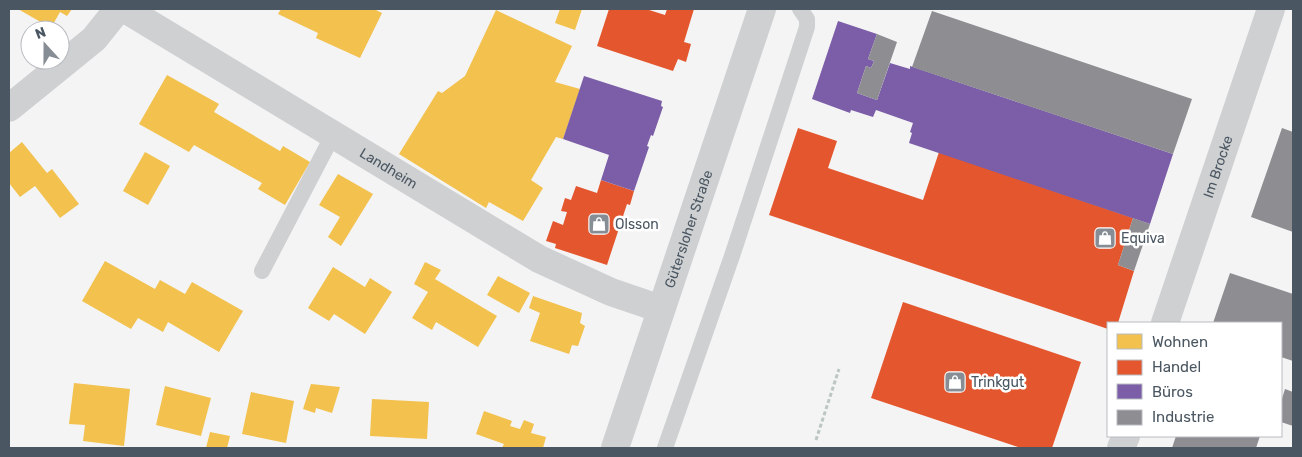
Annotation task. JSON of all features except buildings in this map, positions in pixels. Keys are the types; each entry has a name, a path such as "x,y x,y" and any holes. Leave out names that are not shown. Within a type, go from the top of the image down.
{"street":[{"path":"9,108 94,39 118,9"},
{"name":"Landheim","path":"125,9 538,259 611,292 661,309"},
{"name":"Gütersloher Straße","path":"614,448 762,9"},
{"name":"Im Brocke","path":"1164,322 1271,9"}],"lane":[{"path":"665,448 733,253 807,27 807,18 800,9"},
{"path":"262,271 333,135"}],"path":[{"path":"816,440 839,369"}],"place":[{"name":"Olsson","path":"599,224"},
{"name":"Equiva","path":"1105,238"},
{"name":"Trinkgut","path":"955,382"}]}
